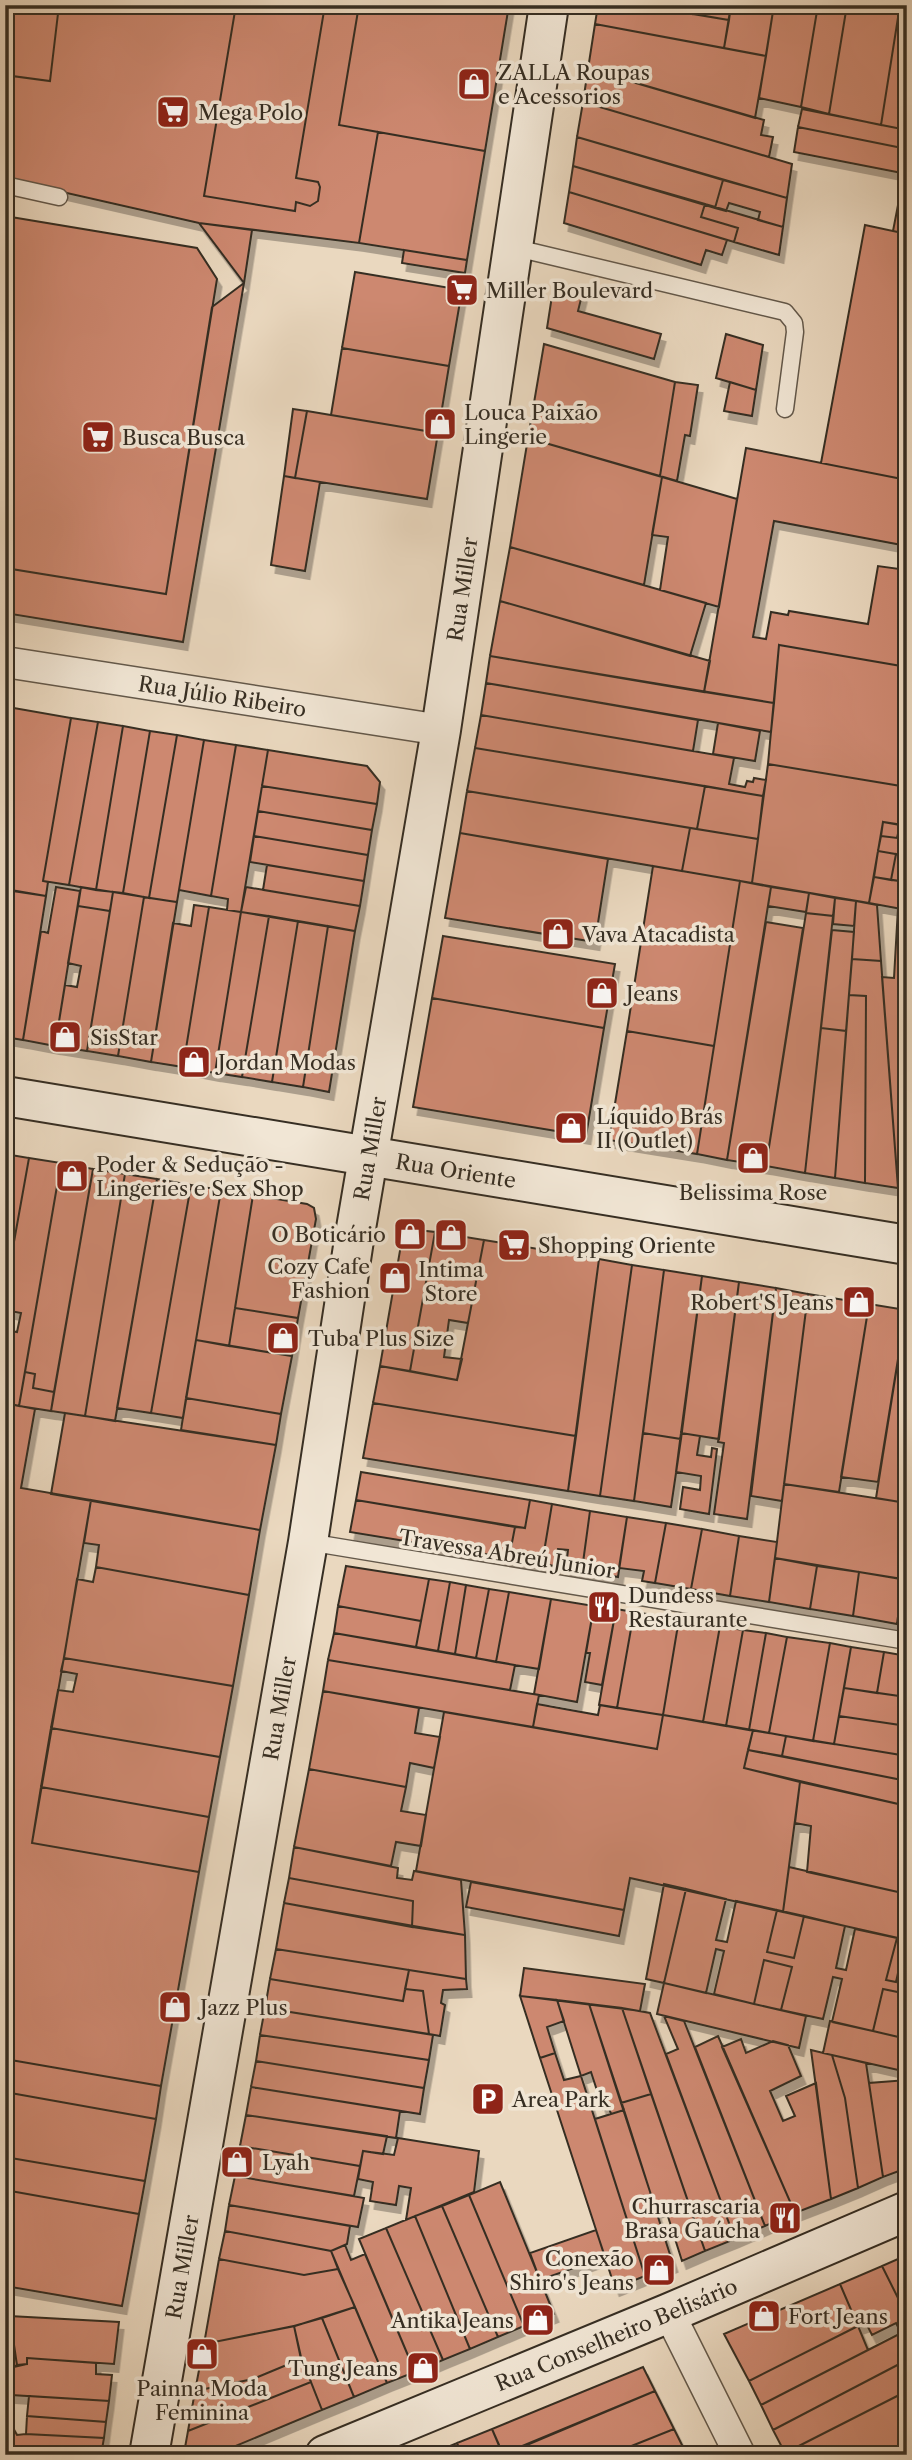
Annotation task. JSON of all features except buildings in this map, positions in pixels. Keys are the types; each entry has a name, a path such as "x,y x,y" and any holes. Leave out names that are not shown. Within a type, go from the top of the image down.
{"street":[{"name":"Rua Miller","path":"149,2455 308,1542 354,1240 441,730 549,5"},
{"name":"Rua Júlio Ribeiro","path":"5,662 441,730"},
{"name":"Rua Oriente","path":"5,1096 907,1245"},
{"name":"Rua Conselheiro Belisário","path":"326,2455 907,2211"},
{"path":"669,2313 740,2455"}],"lane":[{"path":"5,185 59,197"},
{"path":"512,247 785,312 793,323 795,332 785,409"},
{"name":"Travessa Abreú Junior","path":"308,1542 907,1641"}],"place":[{"name":"ZALLA Roupas e Acessorios","path":"474,84"},
{"name":"Mega Polo","path":"173,112"},
{"name":"Miller Boulevard","path":"462,290"},
{"name":"Louca Paixão Lingerie","path":"440,424"},
{"name":"Busca Busca","path":"98,437"},
{"name":"Vava Atacadista","path":"558,934"},
{"name":"Jeans","path":"602,993"},
{"name":"SisStar","path":"65,1037"},
{"name":"Jordan Modas","path":"194,1062"},
{"name":"Líquido Brás II (Outlet)","path":"571,1128"},
{"name":"Belissima Rose","path":"753,1158"},
{"name":"Poder & Sedução - Lingeries e Sex Shop","path":"72,1176"},
{"name":"O Boticário","path":"410,1234"},
{"name":"Intima Store","path":"451,1235"},
{"name":"Shopping Oriente","path":"514,1245"},
{"name":"Cozy Cafe Fashion","path":"395,1278"},
{"name":"Robert'S Jeans","path":"859,1302"},
{"name":"Tuba Plus Size","path":"283,1338"},
{"name":"Dundess Restaurante","path":"604,1607"},
{"name":"Jazz Plus","path":"175,2007"},
{"name":"Area Park","path":"488,2099"},
{"name":"Lyah","path":"237,2162"},
{"name":"Churrascaria Brasa Gaúcha","path":"785,2218"},
{"name":"Conexão Shiro's Jeans","path":"659,2270"},
{"name":"Fort Jeans","path":"764,2316"},
{"name":"Antika Jeans","path":"538,2320"},
{"name":"Painna Moda Feminina","path":"202,2354"},
{"name":"Tung Jeans","path":"423,2368"}]}
